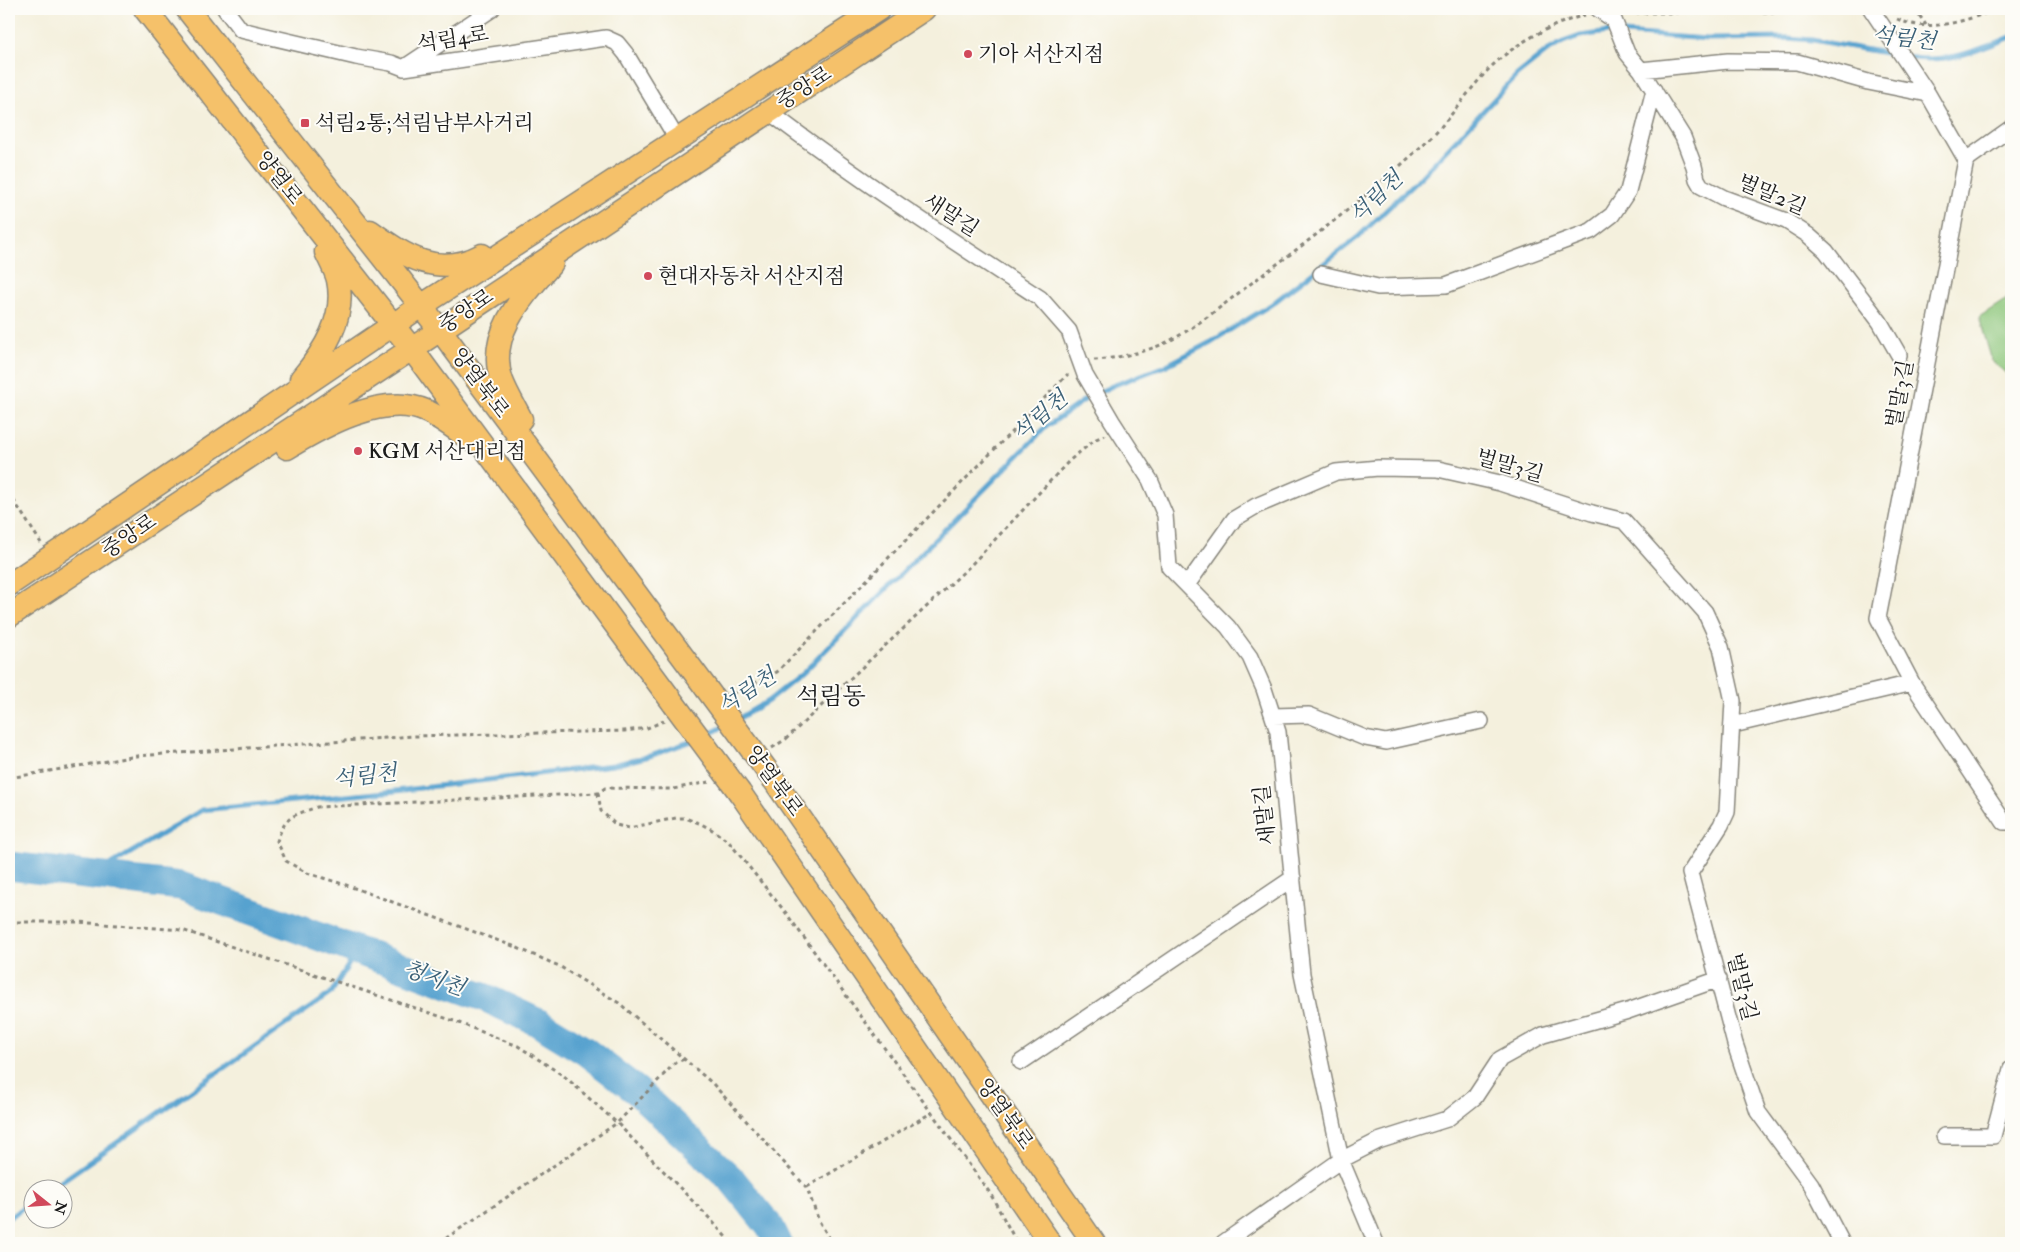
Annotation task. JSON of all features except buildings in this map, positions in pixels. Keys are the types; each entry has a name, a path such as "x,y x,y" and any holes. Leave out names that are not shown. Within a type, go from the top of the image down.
{"main road":[{"name":"양열로","path":"145,9 410,348"},
{"name":"양열로","path":"187,9 439,330"},
{"name":"중앙로","path":"9,585 392,325 879,9"},
{"name":"중앙로","path":"9,616 410,348 924,9"},
{"path":"353,219 399,250 434,265 459,265 484,254 494,258"},
{"path":"514,428 521,419 502,381 498,350 500,339 513,312 527,293 574,240"},
{"path":"284,398 315,363 326,346 335,326 339,305 338,280 324,246 328,241"},
{"name":"양열북로","path":"439,330 715,692 1094,1243"},
{"name":"양열북로","path":"410,348 487,451 673,711 740,793 1050,1243"},
{"path":"269,442 284,450 313,432 339,421 384,406 398,404 426,411 487,451"}],"street":[{"name":"석림4로","path":"225,9 241,30 356,57 391,63 404,68 606,38 617,43 626,54 677,139"},
{"path":"404,68 492,9"},
{"name":"벌말2길","path":"1599,9 1614,20 1627,53 1641,70 1683,137 1697,180 1701,186 1724,198 1786,221 1808,235 1826,251 1880,322 1899,355"},
{"path":"1871,9 1924,89 1966,160 2011,128"},
{"path":"1641,70 1728,61 1796,62 1868,82 1924,89"},
{"path":"1321,274 1378,287 1446,285 1591,231 1612,215 1628,192 1654,90"},
{"name":"새말길","path":"768,111 915,217 1040,298 1069,331 1083,368 1114,425 1150,480 1165,515 1169,566 1228,627 1250,657 1264,689 1278,732 1302,974 1341,1160 1376,1243"},
{"name":"벌말3길","path":"1966,160 1878,618 1912,683 2004,822 2011,822"},
{"name":"벌말3길","path":"1187,585 1234,519 1256,506 1336,472 1378,468 1438,469 1500,483 1592,513 1624,521 1705,612 1721,648 1734,701 1728,812 1722,825 1690,873 1735,1044 1758,1112 1812,1184 1842,1243"},
{"path":"1733,725 1912,683"},
{"path":"1273,716 1309,715 1365,738 1386,742 1481,721"},
{"path":"1021,1062 1293,878"},
{"path":"1222,1243 1341,1160 1378,1141 1447,1119 1475,1097 1500,1059 1543,1035 1628,1011 1719,979"},
{"path":"1944,1136 1993,1136 2011,1069"}],"path":[{"path":"715,692 777,672 937,510 1083,368 1170,341 1316,235 1399,168 1436,132 1488,71 1521,42 1571,18 1599,9 1638,14 1825,9"},
{"path":"1915,9 1926,25"},
{"path":"1892,17 1910,25 1943,25 1974,18 1998,9"},
{"path":"771,749 786,739 971,565 1070,460 1114,425"},
{"path":"9,493 50,557"},
{"path":"9,778 137,756 414,736 624,731 647,728 673,711"},
{"path":"717,779 673,790 605,788 598,793 317,808 288,818 281,828 277,841 286,861 306,874 355,888 514,946 559,966 619,1003 712,1082 807,1188 819,1221 832,1243"},
{"path":"598,793 601,811 607,819 616,825 629,828 676,818 686,818 699,822 729,842 786,914 990,1194 1017,1243"},
{"path":"9,922 77,922 182,930 331,979 518,1046 564,1076 617,1123 731,1243"},
{"path":"439,1243 624,1118 676,1062 685,1059"},
{"path":"807,1188 931,1112"}],"green space":[{"path":"2011,296 2011,378 1992,361 1979,317"}],"waterway":[{"name":"석림천","path":"736,720 768,701 802,674 1046,427 1086,399 1112,386 1165,366 1211,342 1272,304 1358,237 1421,177 1517,75 1547,51 1563,42 1580,36 1609,32 1708,39 1787,38 1812,40 1897,55"},
{"name":"석림천","path":"1908,57 1935,59 1961,55 2011,37"},
{"name":"석림천","path":"705,736 727,725"},
{"name":"석림천","path":"92,876 202,810 387,792 613,765 650,756 695,740"},
{"name":"청지천","path":"9,866 181,886 486,998 539,1023 585,1051 637,1091 732,1180 770,1227 778,1243"},
{"path":"63,1180 331,993 357,951"},
{"path":"9,1218 22,1208"}],"place":[{"name":"기아 서산지점","path":"968,54"},
{"name":"석림2통;석림남부사거리","path":"305,123"},
{"name":"현대자동차 서산지점","path":"648,276"},
{"name":"KGM 서산대리점","path":"358,451"}],"district":[{"name":"석림동","path":"831,696"}]}
